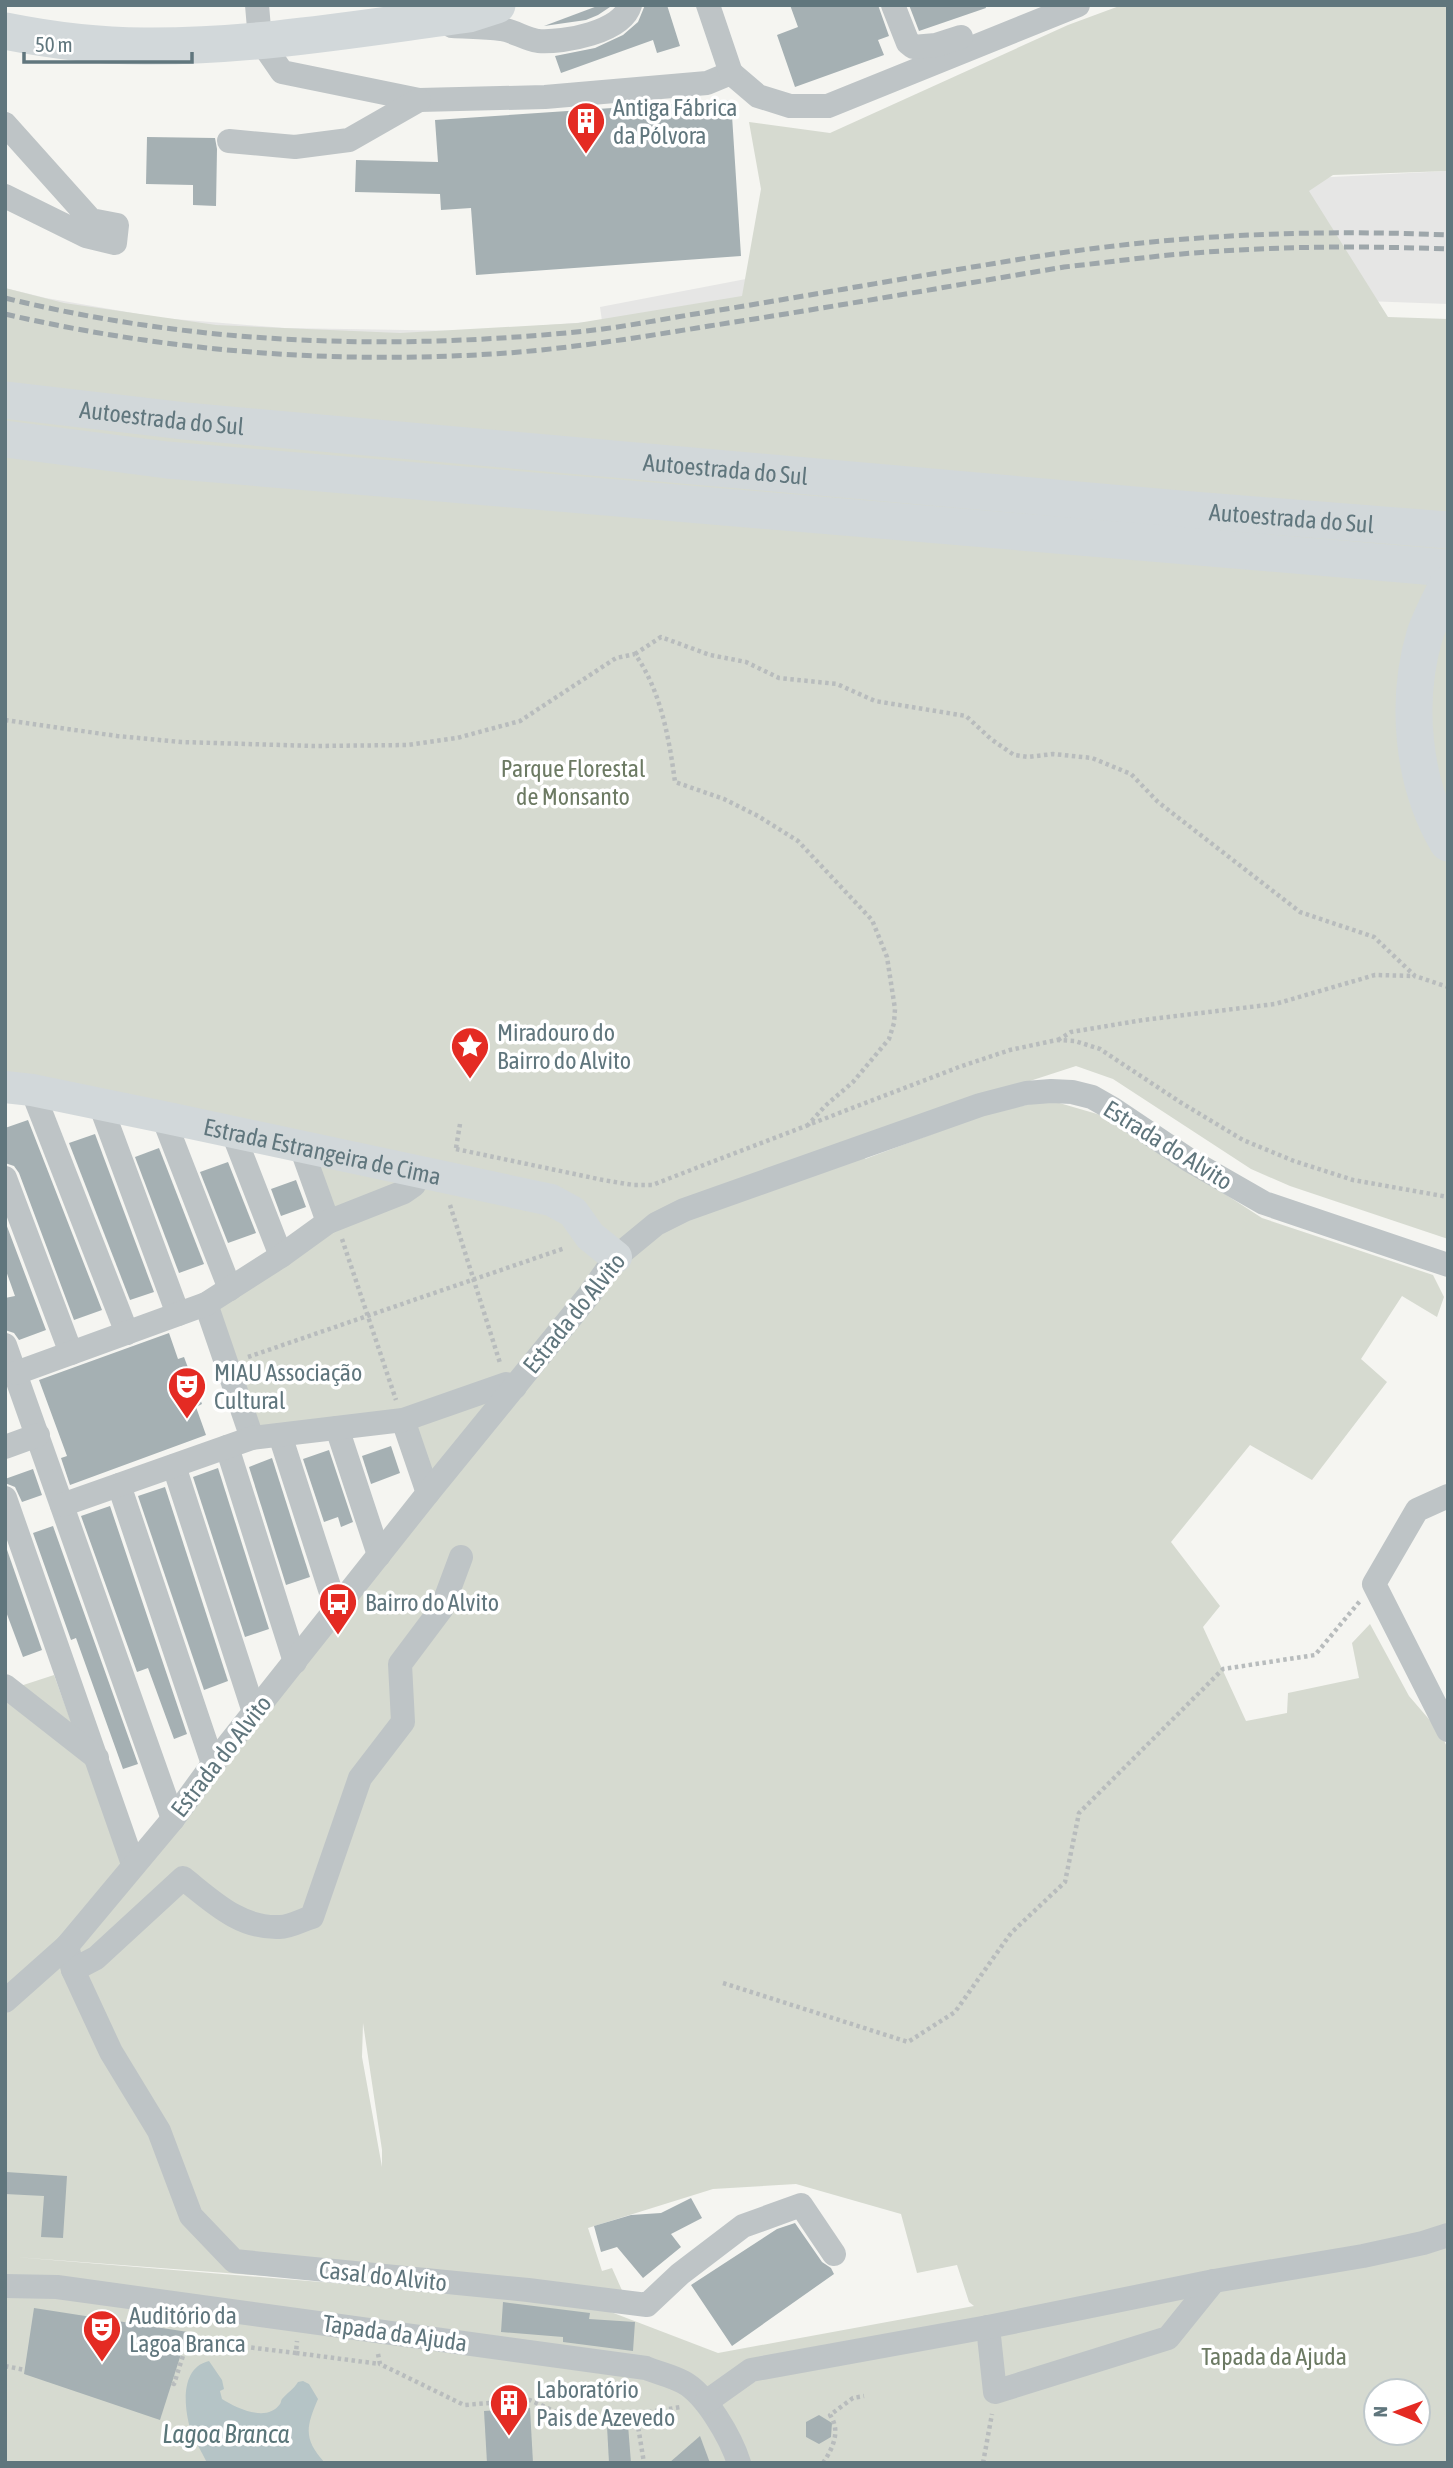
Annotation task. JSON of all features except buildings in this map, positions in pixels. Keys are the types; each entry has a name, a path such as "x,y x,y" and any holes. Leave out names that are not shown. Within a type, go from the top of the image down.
{"highway":[{"path":"5,32 82,42 143,46 258,23 402,23 469,14 497,5"},
{"name":"Autoestrada do Sul","path":"5,400 186,421 1180,509 1448,530"},
{"name":"Autoestrada do Sul","path":"5,439 167,460 1448,568"},
{"path":"1448,584 1426,632 1415,683 1421,777 1438,827 1448,843"}],"main road":[{"name":"Estrada Estrangeira de Cima","path":"19,1089 163,1117 560,1203 573,1212 590,1236 616,1257"}],"street":[{"path":"402,23 503,29 535,40 552,41 571,39 614,24 626,15 630,5"},
{"path":"708,5 731,73 758,96 789,106 828,106 1078,5"},
{"path":"892,5 908,43 921,48 1055,5"},
{"path":"258,23 282,72 419,100 545,97 708,83 731,73"},
{"path":"229,141 295,147 349,140 419,100"},
{"path":"5,124 91,220 117,225 115,243 86,236 5,196"},
{"path":"19,1089 127,1333"},
{"name":"Estrada do Alvito","path":"5,2001 70,1958 133,1864 173,1819 213,1764 511,1385 589,1295 616,1257 656,1224 684,1210 980,1105 1026,1093 1072,1092 1092,1097 1113,1109 1189,1160 1264,1203 1448,1265"},
{"path":"100,1104 178,1314"},
{"path":"163,1117 230,1289"},
{"path":"233,1133 281,1256"},
{"path":"301,1147 334,1228"},
{"path":"16,1373 206,1304 281,1256 404,1192 414,1185 419,1172"},
{"path":"5,1178 71,1353"},
{"path":"206,1304 252,1438"},
{"path":"5,1346 173,1819"},
{"path":"62,1505 252,1438 403,1420 511,1385"},
{"path":"403,1420 428,1493"},
{"path":"337,1428 379,1555"},
{"path":"5,1447 38,1435"},
{"path":"280,1435 336,1608"},
{"path":"227,1447 295,1662"},
{"path":"174,1466 254,1712"},
{"path":"118,1485 213,1764"},
{"path":"1448,1496 1417,1510 1374,1584 1448,1730"},
{"path":"5,1498 133,1864"},
{"path":"70,1958 96,1958 183,1878 228,1914 256,1926 282,1927 312,1917 360,1778 403,1722 400,1664 442,1608 461,1558"},
{"path":"5,1686 97,1758"},
{"name":"Casal do Alvito","path":"70,1958 111,2052 159,2131 191,2216 234,2261 515,2288 647,2305 680,2274 743,2226 801,2205 834,2254"},
{"path":"706,2402 751,2370 988,2327 1214,2281 1363,2256 1423,2244 1448,2235"},
{"path":"988,2327 996,2392 1168,2338 1214,2281"},
{"name":"Tapada da Ajuda","path":"5,2286 57,2287 646,2368 685,2382 706,2402 735,2451 739,2463"}],"path":[{"path":"5,720 181,742 314,746 408,745 457,738 520,721 616,658 635,654 661,637 710,655 746,662 779,678 837,684 875,701 965,716 1014,755 1028,757 1053,754 1092,758 1131,774 1158,802 1300,912 1374,937 1415,976"},
{"path":"635,654 647,671 669,736 675,782 724,799 798,841 872,920 887,957 895,1009 889,1039 853,1082 808,1125"},
{"path":"1057,1040 1071,1032 1143,1020 1275,1004 1375,975 1415,976 1448,987"},
{"path":"456,1149 460,1124"},
{"path":"447,1197 473,1280 511,1385"},
{"path":"334,1228 403,1420"},
{"path":"227,1364 565,1248"},
{"path":"723,1983 908,2042 954,2012 1011,1933 1065,1882 1079,1812 1223,1669 1315,1655 1374,1584"},
{"path":"296,2353 298,2330"},
{"path":"375,2331 380,2364"},
{"path":"172,2383 174,2384 188,2340 380,2364 464,2405 530,2400 580,2423 706,2402"},
{"path":"5,2366 25,2370"},
{"path":"983,2463 996,2392"},
{"path":"823,2463 834,2441 836,2424 830,2415 853,2398 864,2396"},
{"path":"636,2414 643,2463"}],"shaded area":[{"path":"1448,171 1448,304 1281,298 603,380 5,332 5,288 46,298 162,318 285,328 466,331 602,321 600,307 1257,181"}],"green space":[{"name":"Parque Florestal de Monsanto","path":"1122,5 1448,5 1448,171 1333,175 1309,191 1388,317 1448,319 1448,1239 1290,1186 1251,1169 1113,1079 1076,1066 873,1132 865,1159 986,1114 1049,1100 1104,1116 1262,1218 1433,1275 1444,1297 1437,1317 1402,1296 1361,1359 1387,1382 1312,1480 1250,1445 1171,1542 1220,1606 1203,1627 1246,1721 1287,1713 1288,1693 1359,1678 1352,1643 1370,1624 1409,1696 1440,1732 1448,1749 1448,2463 5,2463 5,1691 54,1675 128,1877 433,1500 407,1429 255,1445 204,1306 335,1225 312,1160 5,1093 5,288 64,303 216,325 400,333 578,323 742,296 761,189 749,122 830,133 1068,25","holes":["363,2023 382,2150 382,2167 362,2057","796,2184 901,2214 917,2273 957,2265 969,2302 974,2306 718,2353 590,2304 15,2257 503,2294 625,2297 612,2268 602,2271 588,2228 713,2189"]}],"water":[{"name":"Lagoa Branca","path":"209,2361 222,2380 222,2399 251,2412 274,2410 298,2382 309,2384 318,2399 309,2425 310,2440 325,2463 207,2463 190,2428 186,2389 193,2371"}],"railway":[{"path":"5,298 77,314 221,334 294,340 440,341 615,327 1040,256 1141,243 1294,233 1448,235"},
{"path":"5,314 129,338 191,346 317,356 444,356 532,351 608,342 1064,267 1189,253 1358,247 1448,249"}],"place":[{"name":"Antiga Fábrica da Pólvora","path":"586,155"},
{"name":"Miradouro do Bairro do Alvito","path":"470,1080"},
{"name":"MIAU Associação Cultural","path":"187,1420"},
{"name":"Bairro do Alvito","path":"338,1636"},
{"name":"Auditório da Lagoa Branca","path":"102,2363"},
{"name":"Laboratório Pais de Azevedo","path":"509,2437"}]}
